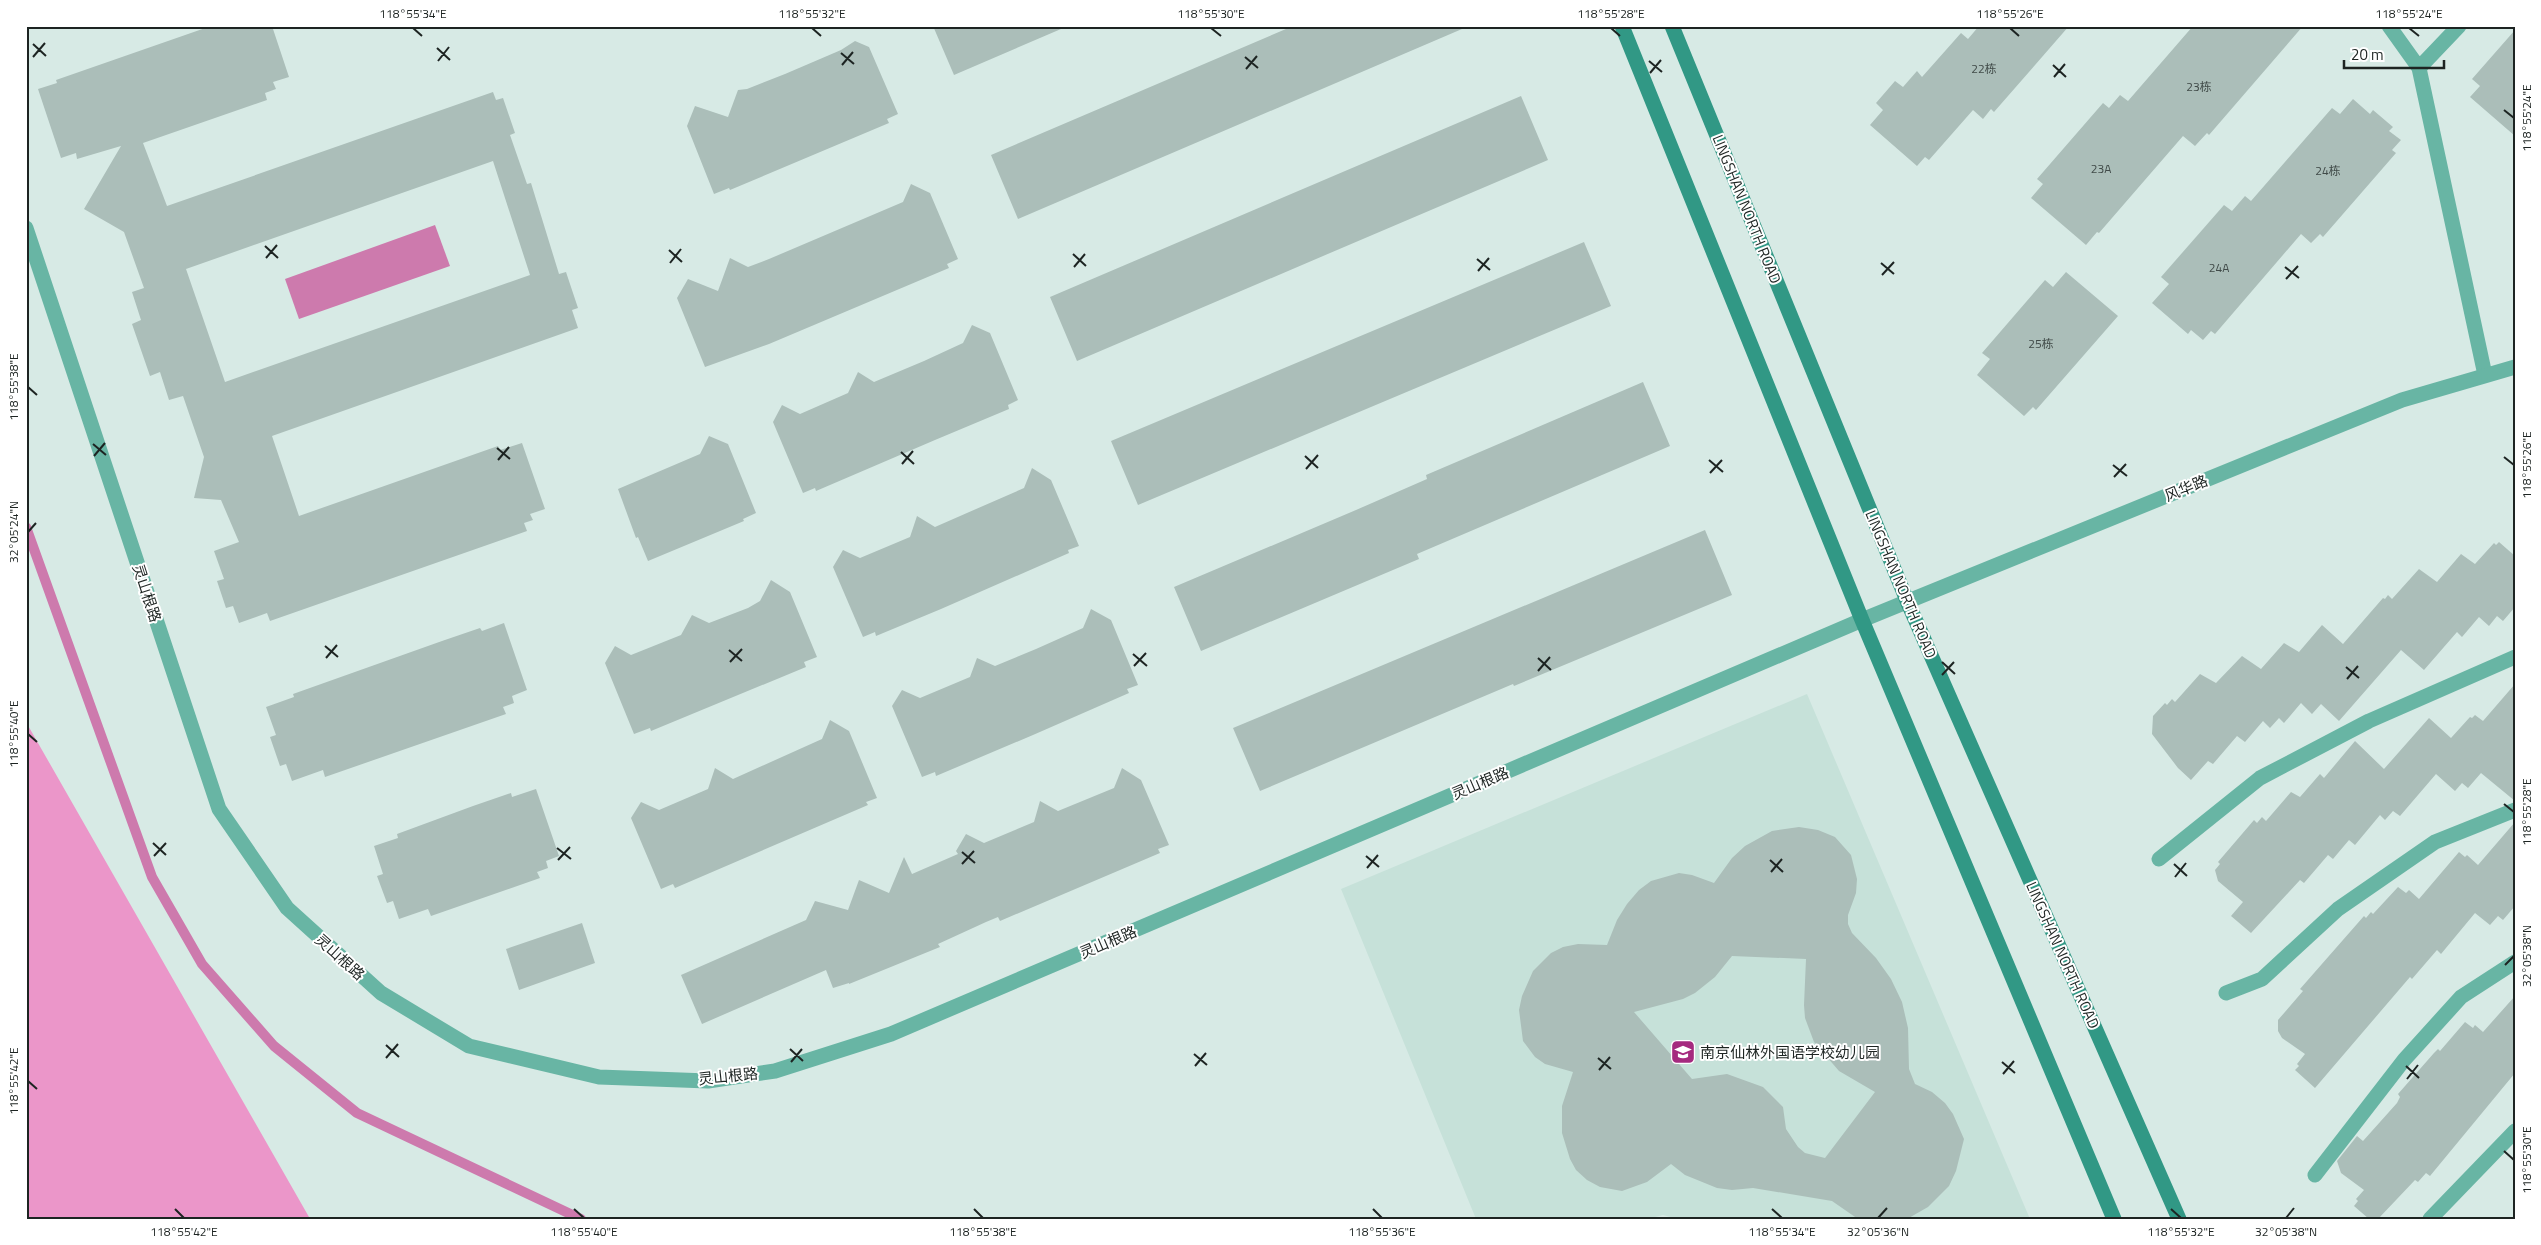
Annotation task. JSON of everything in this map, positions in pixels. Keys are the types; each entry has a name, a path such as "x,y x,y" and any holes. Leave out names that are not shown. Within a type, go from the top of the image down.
{"main road":[{"path":"1622,26 1862,620 2114,1219"},
{"name":"LINGSHAN NORTH ROAD","path":"1672,26 1908,603 2179,1219"}],"street":[{"path":"2388,26 2419,68 2485,375"},
{"path":"2419,68 2459,26"},
{"name":"灵山根路","path":"26,228 219,809 286,908 381,994 469,1046 599,1077 708,1081 775,1071 882,1038 1862,620"},
{"name":"风华路","path":"1862,620 1908,603 2402,400 2515,367"},
{"path":"2160,859 2260,778 2369,721 2515,657"},
{"path":"2226,993 2262,979 2338,909 2435,842 2515,810"},
{"path":"2315,1175 2404,1060 2461,997 2515,962"},
{"path":"2430,1219 2515,1131"}],"shaded area":[{"path":"435,225 450,266 299,319 285,279"},
{"name":"南京仙林外国语学校幼儿园","path":"1807,694 2030,1219 1678,1219 1663,1215 1647,1219 1476,1219 1341,889"},
{"path":"26,722 309,1217 312,1219 26,1219"}],"building":[{"path":"211,26 272,26 289,77 273,82 276,89 265,93 267,100 143,143 167,206 493,92 496,100 503,98 515,133 510,135 527,184 531,183 559,274 566,272 578,308 572,310 578,328 272,436 299,516 498,446 500,450 522,443 545,509 530,514 533,520 524,523 527,531 270,621 267,613 239,623 233,606 226,608 217,581 224,579 214,551 239,542 221,500 194,498 204,457 183,396 169,400 160,372 150,376 132,324 141,320 132,292 144,288 124,232 84,209 121,146 77,159 76,153 61,158 38,89 57,83 56,80","holes":["493,161 530,275 225,382 186,269"]},
{"path":"933,26 1068,26 954,75"},
{"path":"1293,26 1469,26 1018,219 991,155"},
{"path":"1979,26 2069,26 1994,112 1991,109 1983,119 1973,110 1929,160 1925,157 1917,166 1870,125 1883,110 1876,103 1895,81 1903,87 1917,71 1922,77 1961,33 1968,39"},
{"path":"2193,26 2303,26 2209,135 2207,133 2195,146 2183,136 2099,233 2097,232 2086,245 2031,198 2043,184 2037,179 2103,103 2109,108 2120,95 2128,101"},
{"path":"2515,30 2515,136 2470,97 2480,86 2472,79"},
{"path":"855,41 869,47 898,114 887,119 889,123 730,190 729,188 714,194 687,126 695,106 728,117 738,90 747,89 785,74 841,50"},
{"path":"1521,96 1548,160 1077,361 1050,297"},
{"path":"2353,99 2370,114 2373,110 2393,127 2389,131 2401,140 2392,150 2396,153 2323,237 2320,234 2311,243 2301,234 2215,334 2211,331 2203,340 2191,330 2188,334 2152,303 2169,284 2161,277 2224,205 2232,211 2245,196 2251,201 2332,108 2340,114"},
{"path":"911,184 930,193 958,259 947,264 949,268 769,344 705,367 677,298 688,279 718,291 730,258 748,267 769,259 903,202"},
{"path":"1584,242 1611,306 1138,505 1111,441"},
{"path":"2066,272 2118,316 2036,410 2033,407 2024,416 1977,375 1990,359 1982,353 2045,280 2053,287"},
{"path":"972,325 990,333 1018,400 1008,405 1009,409 816,491 815,488 803,493 773,422 782,405 800,414 848,393 858,372 874,382 963,343"},
{"path":"1643,382 1670,446 1417,554 1419,559 1201,651 1174,587 1427,479 1426,475"},
{"path":"709,436 728,444 756,513 743,519 744,521 648,561 638,537 636,538 618,489 700,454"},
{"path":"1032,468 1051,480 1079,546 1068,550 1069,553 941,609 876,636 875,632 863,637 833,567 843,550 860,558 910,537 917,516 935,527 1024,488"},
{"path":"1705,530 1732,595 1514,686 1513,684 1260,791 1233,728"},
{"path":"2499,542 2515,556 2515,607 2503,621 2497,616 2489,626 2479,617 2462,637 2457,632 2424,670 2401,650 2339,721 2321,704 2312,714 2301,703 2284,723 2279,718 2270,728 2263,721 2245,742 2237,736 2213,764 2208,761 2191,780 2178,768 2152,734 2153,716 2165,703 2167,705 2172,699 2175,702 2200,674 2216,683 2242,656 2261,669 2284,643 2299,652 2322,625 2343,644 2383,598 2385,599 2388,595 2392,599 2419,569 2437,582 2461,554 2475,564 2494,543 2496,545"},
{"path":"771,580 790,592 817,657 804,662 806,667 651,731 650,728 634,734 605,663 615,646 631,655 681,635 692,615 709,623 748,608 760,601"},
{"path":"1091,609 1111,620 1138,685 1127,689 1129,693 1033,735 936,776 935,772 922,777 892,706 902,690 920,698 970,677 977,658 995,666 1036,649 1083,628"},
{"path":"504,623 527,690 512,696 514,703 503,707 506,714 325,777 323,770 292,781 286,764 280,766 270,737 276,735 266,707 294,697 293,694 442,641 480,628 482,631"},
{"path":"2515,684 2515,801 2481,773 2468,788 2462,783 2455,791 2436,774 2400,816 2393,811 2385,820 2380,815 2355,845 2349,840 2333,859 2328,855 2304,883 2300,880 2251,933 2231,916 2243,902 2218,881 2215,870 2220,864 2218,862 2254,820 2257,823 2262,817 2266,821 2291,792 2300,797 2320,774 2324,778 2355,741 2384,769 2429,718 2451,738 2470,717 2472,718 2475,715 2483,721"},
{"path":"830,720 849,731 877,798 866,802 868,805 675,888 673,884 661,889 631,818 641,802 659,810 708,789 715,768 733,779 822,739"},
{"path":"1122,768 1141,780 1169,845 1158,849 1160,853 1000,921 998,917 986,922 938,944 940,947 849,984 833,988 826,970 702,1024 681,975 806,920 815,901 848,910 859,880 889,893 904,857 912,874 958,854 956,851 966,834 984,843 1034,822 1040,801 1058,811 1114,788"},
{"path":"536,789 559,856 546,861 548,868 537,872 540,878 431,916 428,909 399,919 393,901 387,903 377,876 383,874 374,846 398,838 397,834 473,806 511,793 512,797"},
{"path":"2515,822 2515,906 2503,920 2498,916 2490,925 2475,913 2441,954 2437,950 2412,979 2410,977 2315,1088 2295,1070 2305,1054 2282,1038 2278,1031 2278,1020 2303,991 2300,989 2364,916 2366,918 2371,912 2373,914 2398,887 2406,893 2409,890 2419,899 2459,852 2465,857 2467,855 2478,865"},
{"path":"1799,827 1818,830 1835,837 1851,855 1857,879 1856,893 1848,915 1848,924 1852,933 1876,958 1891,979 1902,1002 1908,1028 1909,1069 1915,1084 1932,1092 1945,1103 1953,1114 1964,1139 1956,1171 1949,1186 1928,1207 1907,1219 1858,1219 1832,1201 1753,1188 1732,1190 1717,1188 1685,1175 1671,1164 1647,1182 1622,1191 1600,1187 1587,1180 1576,1170 1570,1159 1562,1133 1562,1106 1573,1072 1545,1064 1535,1057 1523,1041 1519,1010 1522,996 1533,971 1551,953 1563,947 1578,944 1607,945 1617,920 1627,904 1639,890 1651,881 1679,873 1692,875 1714,883 1732,858 1745,846 1772,831","holes":["1732,956 1806,959 1805,1018 1814,1042 1839,1071 1875,1092 1825,1158 1805,1153 1798,1147 1786,1129 1783,1107 1763,1087 1727,1074 1692,1079 1634,1012 1683,999 1695,993 1715,977"]},
{"path":"582,923 595,963 519,990 506,949"},
{"path":"2515,996 2515,1073 2430,1176 2426,1173 2418,1182 2415,1180 2378,1219 2369,1219 2354,1206 2358,1201 2356,1199 2364,1190 2341,1173 2337,1161 2357,1136 2363,1141 2397,1103 2400,1097 2398,1094 2434,1053 2438,1049 2440,1051 2465,1022 2473,1028 2475,1025 2483,1032"}],"waterway":[{"path":"26,527 152,877 202,964 274,1046 357,1113 581,1219"}],"place":[{"name":"南京仙林外国语学校幼儿园","path":"1683,1052"}]}
